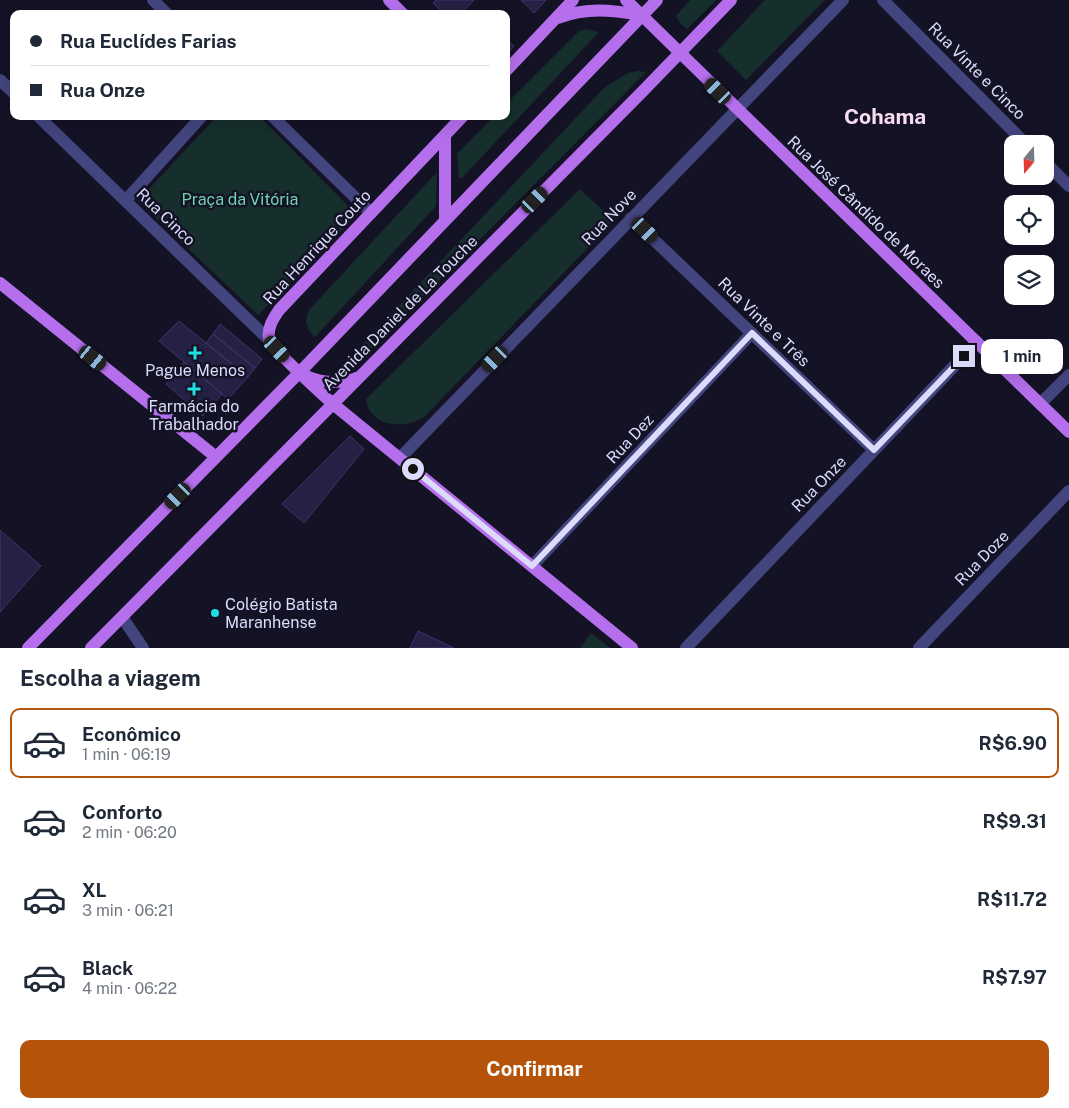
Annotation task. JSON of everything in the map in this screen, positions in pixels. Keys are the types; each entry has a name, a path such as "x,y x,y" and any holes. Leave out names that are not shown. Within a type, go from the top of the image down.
{"main road":[{"path":"389,0 399,10"},
{"path":"510,67 573,0"},
{"name":"Rua José Cândido de Moraes","path":"626,0 1069,432"},
{"name":"Avenida Daniel de La Touche","path":"28,648 299,372 657,0"},
{"name":"Avenida Daniel de La Touche","path":"91,648 680,54 731,0"},
{"path":"555,19 569,14 593,10 642,15"},
{"name":"Rua Henrique Couto","path":"270,341 269,331 272,321 279,310 459,120"},
{"path":"445,136 445,219"},
{"path":"0,283 216,457"},
{"path":"270,341 333,404 632,648"},
{"path":"299,372 317,380 325,381 347,381 360,377"}],"street":[{"path":"153,0 163,10"},
{"name":"Rua Nove","path":"400,458 843,0"},
{"name":"Rua Vinte e Cinco","path":"883,0 1017,135"},
{"path":"0,80 10,89"},
{"name":"Rua Cinco","path":"42,120 270,341"},
{"path":"126,200 198,120"},
{"path":"276,120 371,213"},
{"path":"1054,171 1069,186"},
{"name":"Rua Vinte e Três","path":"631,218 874,450"},
{"name":"Rua Dez","path":"532,566 752,333"},
{"name":"Rua Onze","path":"686,648 977,342"},
{"path":"1040,404 1069,375"},
{"name":"Rua Doze","path":"919,648 1069,491"},
{"path":"122,617 144,648"}],"green space":[{"path":"690,0 716,0 687,29 676,16"},
{"path":"765,0 825,0 746,80 717,51"},
{"path":"586,29 599,32 462,178 459,178 457,154 490,120 510,120 510,100 579,31"},
{"path":"646,72 366,354 359,357 356,353 358,349 605,87 628,73"},
{"name":"Praça da Vitória","path":"213,120 263,120 357,215 258,315 138,201"},
{"path":"437,172 436,206 315,337 307,325 309,310"},
{"path":"580,189 614,221 424,417 407,424 398,424 381,420 374,415 366,399"},
{"path":"591,633 610,648 580,648"}],"building":[{"path":"436,0 474,0 465,10 440,10 433,3"},
{"path":"521,0 546,0 534,13"},
{"path":"510,42 514,46 510,50"},
{"name":"Pague Menos","path":"179,321 248,377 228,399 159,341"},
{"path":"220,324 262,359 255,368 213,334"},
{"path":"213,334 255,368 248,377 206,343"},
{"name":"Farmácia do Trabalhador","path":"184,362 222,394 203,416 166,384"},
{"path":"350,436 364,449 304,523 282,504"},
{"path":"0,530 41,566 0,612"},
{"path":"418,631 454,648 410,648"}],"place":[{"name":"Pague Menos","path":"195,353"},
{"name":"Farmácia do Trabalhador","path":"194,389"},
{"name":"Colégio Batista Maranhense","path":"215,613"}],"district":[{"name":"Cohama","path":"885,116"}],"route":[{"path":"413,469 532,566 752,333 874,450 964,356"}]}
